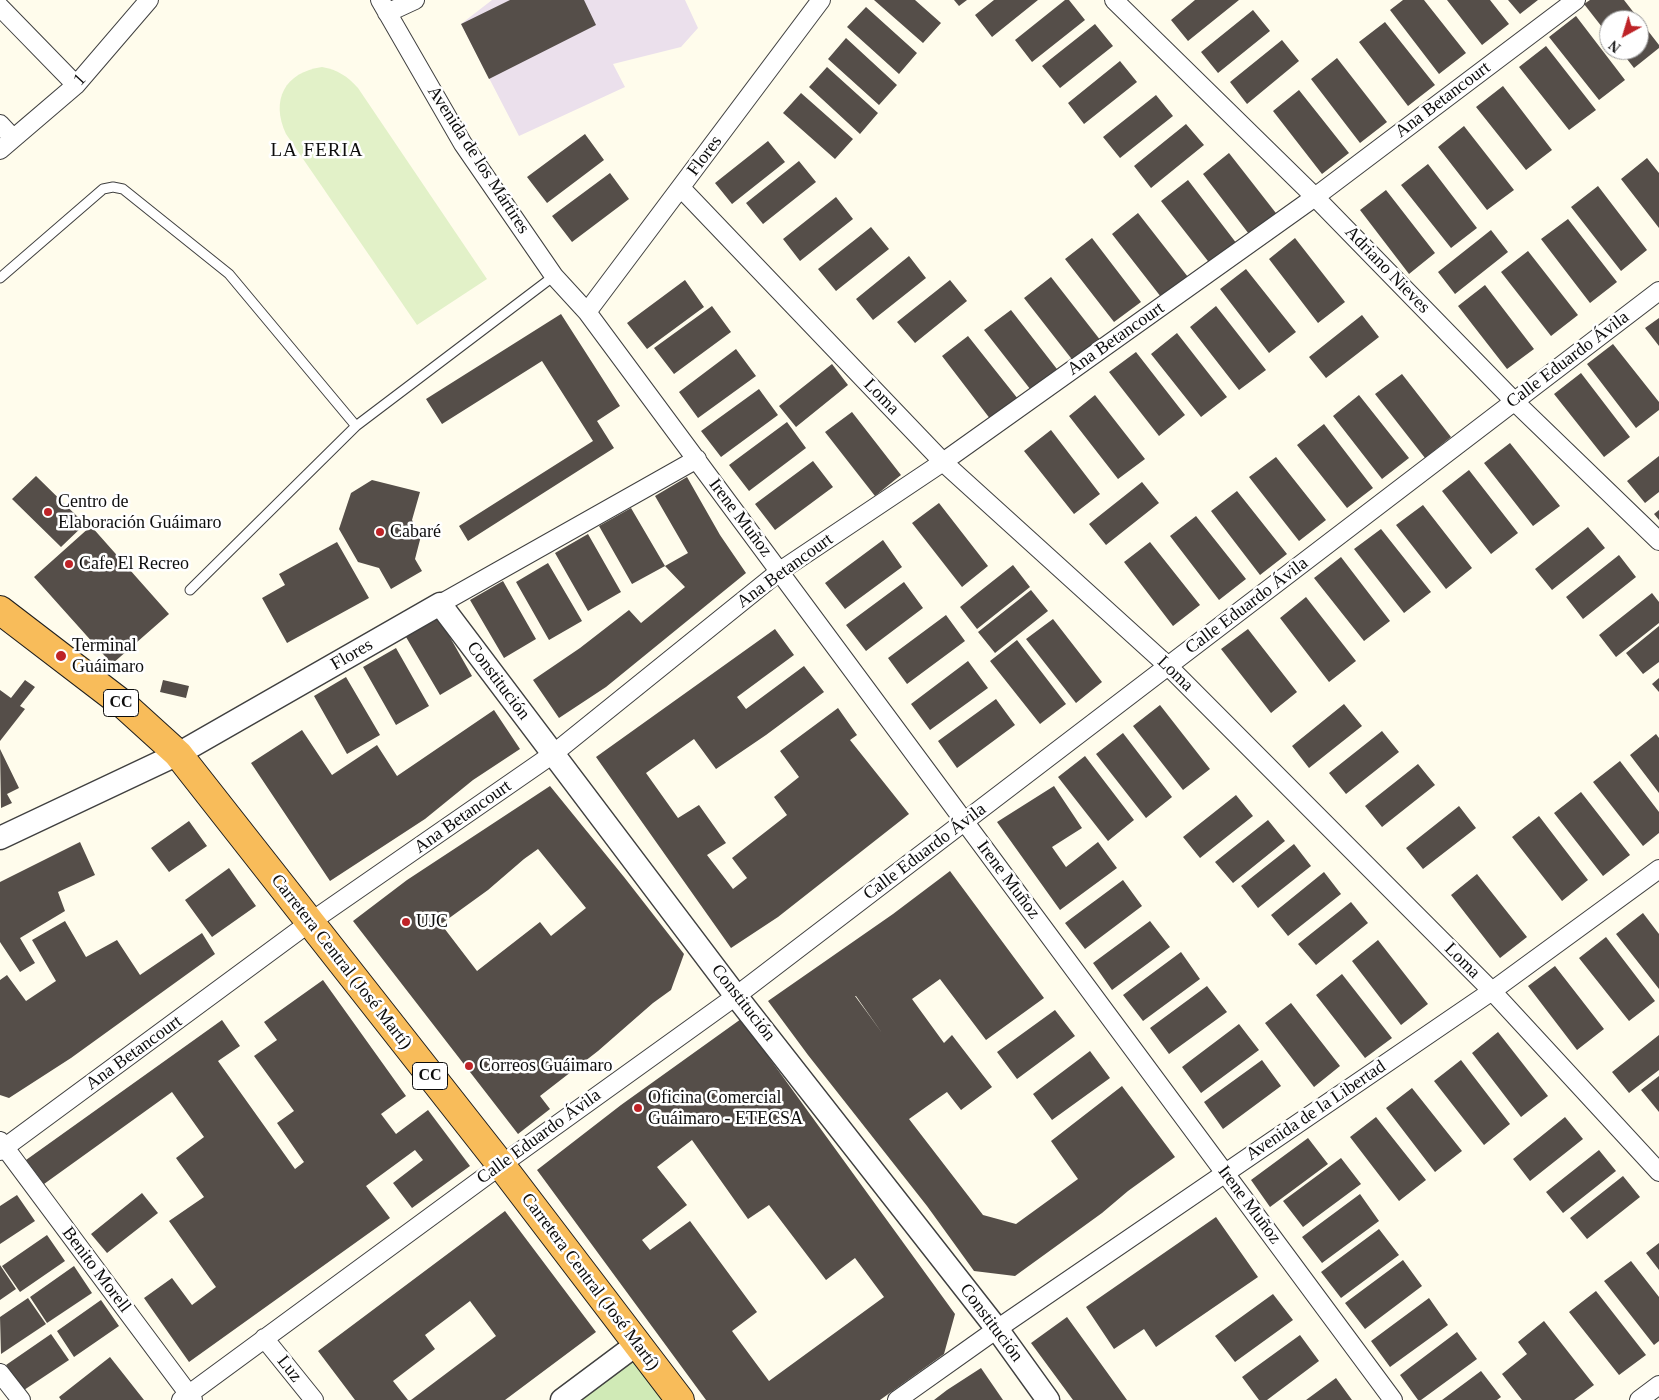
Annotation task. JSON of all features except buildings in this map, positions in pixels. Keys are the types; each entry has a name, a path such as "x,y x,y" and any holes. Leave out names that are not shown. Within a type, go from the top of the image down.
{"highway":[{"name":"Carretera Central (José Martí)","path":"0,610 124,705 178,754 500,1165 680,1400"}],"street":[{"name":"1","path":"0,150 76,86 149,0"},
{"path":"384,7 415,0"},
{"name":"Flores","path":"587,312 821,0"},
{"name":"Adriano Nieves","path":"1114,0 1134,6 1315,197 1514,401 1659,541"},
{"name":"Ana Betancourt","path":"2,1147 309,923 552,754 780,571 943,462 1315,197 1576,0"},
{"path":"0,7 76,86"},
{"name":"Avenida de los Mártires","path":"384,7 463,144 554,276 587,312"},
{"path":"0,124 14,138"},
{"name":"Loma","path":"681,188 943,462 1168,666 1492,991 1659,1172"},
{"name":"Calle Eduardo Ávila","path":"187,1398 264,1338 500,1165 736,996 1659,291"},
{"name":"Irene Muñoz","path":"587,312 1393,1400"},
{"name":"Flores","path":"0,838 178,754 697,459"},
{"name":"Constitución","path":"440,604 736,996 996,1329 1048,1400"},
{"name":"Avenida de la Libertad","path":"897,1400 996,1329 1492,991 1659,869"},
{"name":"Benito Morell","path":"2,1147 187,1398"},
{"name":"Luz","path":"264,1338 314,1400"},
{"path":"562,1400 637,1344"},
{"path":"0,1373 21,1400"},
{"path":"1639,1400 1659,1385"}],"lane":[{"path":"0,278 103,189 113,186 123,189 229,274 356,426"},
{"path":"190,590 356,426 554,276"}],"shaded area":[{"path":"492,0 685,0 698,28 681,47 613,64 625,87 519,136 461,24"}],"green space":[{"path":"322,67 342,74 358,88 487,279 417,325 286,134 281,122 281,99 290,81 309,70"},
{"path":"632,1360 641,1362 669,1400 579,1400"}],"place":[{"name":"Centro de Elaboración Guáimaro","path":"48,512"},
{"name":"Cabaré","path":"380,532"},
{"name":"Cafe El Recreo","path":"69,564"},
{"name":"Terminal Guáimaro","path":"61,656"},
{"name":"UJC","path":"406,922"},
{"name":"Correos Guáimaro","path":"469,1066"},
{"name":"Oficina Comercial Guáimaro - ETECSA","path":"638,1108"}],"district":[{"name":"LA FERIA","path":"317,151"}]}
